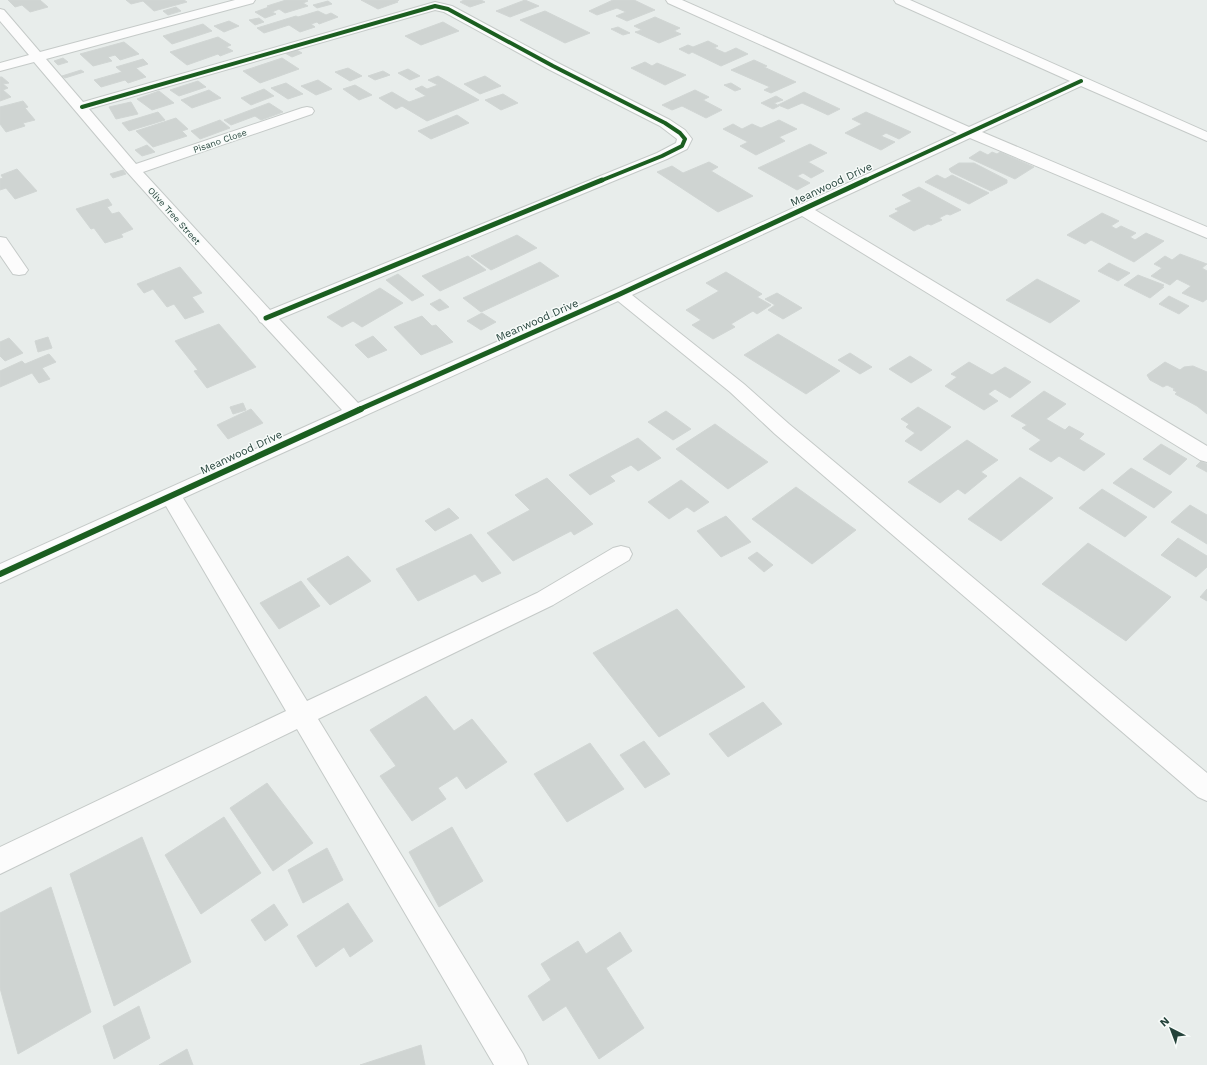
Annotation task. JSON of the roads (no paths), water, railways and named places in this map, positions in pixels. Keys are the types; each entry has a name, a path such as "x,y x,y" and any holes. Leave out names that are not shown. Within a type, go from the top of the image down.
{"street":[{"path":"0,67 249,0"},
{"path":"672,0 968,132 1207,233"},
{"path":"900,0 1207,137"},
{"path":"82,107 427,7 442,7 665,123 686,139 682,146 662,156 266,318"},
{"name":"Olive Tree Street","path":"0,13 82,107 133,170 266,318 355,412"},
{"name":"Meanwood Drive","path":"0,574 355,412 620,294 1081,81"},
{"name":"Pisano Close","path":"133,170 307,112"},
{"path":"802,209 1207,455"},
{"path":"0,242 19,270"},
{"path":"620,294 738,388 782,429 1207,789"},
{"path":"171,496 512,1065"},
{"path":"0,861 194,766 544,599 621,554"}]}
